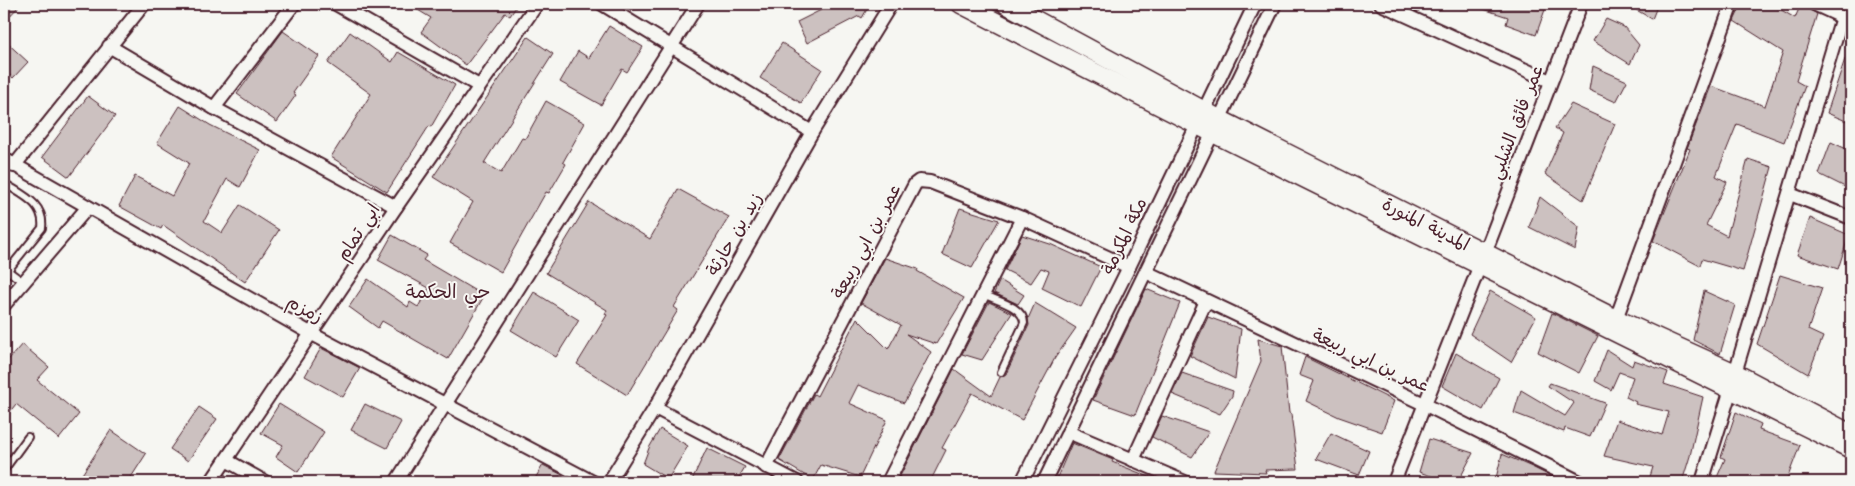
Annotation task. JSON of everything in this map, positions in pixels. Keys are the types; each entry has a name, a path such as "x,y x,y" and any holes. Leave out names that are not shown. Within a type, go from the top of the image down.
{"main road":[{"path":"961,4 1208,122 1482,259 1733,381 1851,449"},
{"path":"1006,4 1208,122"},
{"name":"المدينة المنورة","path":"1482,259 1616,319 1733,381 1851,434"}],"street":[{"path":"9,162 144,4"},
{"path":"214,108 294,4"},
{"path":"336,4 479,86"},
{"name":"ابي تمام","path":"211,482 396,206 537,4"},
{"path":"602,4 812,132"},
{"path":"396,482 698,4"},
{"name":"زيد بن حارثة","path":"609,482 655,408 812,132 891,4"},
{"name":"مكة المكرمة","path":"1044,482 1146,272 1255,4"},
{"name":"مكة المكرمة","path":"1022,482 1129,267 1275,4"},
{"path":"1381,4 1550,80"},
{"name":"عمر فائق الشلبي","path":"1394,482 1581,4"},
{"path":"1616,319 1732,4"},
{"path":"1702,482 1790,194 1846,19 1814,4"},
{"path":"109,46 214,108 396,206"},
{"name":"زمزم","path":"9,162 312,334 593,482"},
{"name":"عمر بن ابي ربيعة","path":"766,467 915,184 923,180 930,182 1022,218 1129,267"},
{"path":"1790,194 1851,218"},
{"path":"4,305 88,207"},
{"path":"888,482 985,295 1022,218"},
{"name":"عمر بن ابي ربيعة","path":"1146,272 1424,404 1580,482"},
{"path":"1133,460 1206,301"},
{"path":"655,408 797,482"},
{"path":"1068,432 1185,482"},
{"path":"226,460 265,482"}],"lane":[{"path":"4,183 40,208 43,218 42,228 6,272 23,282"},
{"path":"985,295 1021,312 1024,318 1024,323 1001,372"},
{"path":"4,470 28,437"}],"building":[{"path":"4,4 21,4 4,22"},
{"path":"408,4 518,4 510,16 505,13 466,65 421,32 431,18"},
{"path":"833,4 870,4 862,18 859,16 807,43 797,22"},
{"path":"1475,4 1547,4 1536,35 1506,24 1508,17 1474,6"},
{"path":"1626,4 1658,4 1652,19"},
{"path":"1742,4 1771,4 1795,18 1801,4 1817,14 1796,81 1805,86 1784,142 1737,124 1716,176 1727,182 1706,225 1727,236 1748,159 1772,167 1743,271 1702,259 1700,266 1653,241 1690,149 1687,148 1711,86 1765,106 1783,52 1734,21"},
{"path":"1606,19 1624,27 1639,45 1630,64 1593,41"},
{"path":"609,26 643,47 627,72 622,69 601,105 560,82 578,51 589,58"},
{"path":"283,31 319,56 293,93 296,95 277,122 237,94"},
{"path":"350,32 392,62 398,52 455,85 431,127 429,126 387,192 331,157 371,94 328,63"},
{"path":"528,37 553,54 484,163 501,173 522,138 525,139 546,101 585,123 563,162 566,164 549,193 546,192 501,272 450,243 473,202 433,177"},
{"path":"4,40 28,62 13,78 4,70"},
{"path":"782,43 822,69 801,103 760,78"},
{"path":"1849,47 1851,48 1851,123 1827,113"},
{"path":"1593,66 1627,81 1616,102 1589,90"},
{"path":"88,96 115,116 69,177 42,157"},
{"path":"1571,104 1615,124 1583,200 1545,174 1563,133 1555,128"},
{"path":"180,106 210,125 260,150 240,187 227,179 204,221 222,233 240,205 279,230 245,282 163,225 161,229 119,206 135,176 172,196 189,163 157,143"},
{"path":"1831,142 1851,151 1851,190 1819,174"},
{"path":"678,189 729,217 674,307 678,310 627,395 577,364 607,315 605,314 607,310 546,273 589,202 650,239"},
{"path":"1540,197 1579,227 1575,250 1529,227"},
{"path":"960,208 999,220 972,268 942,254"},
{"path":"1810,218 1849,235 1838,269 1797,255"},
{"path":"392,235 427,255 423,260 484,296 448,359 382,321 378,328 349,307 368,279 408,307 410,302 418,307 429,288 378,260"},
{"path":"1022,235 1050,244 1101,267 1081,307 1042,288 1049,271 1041,268 1031,283 1005,270"},
{"path":"885,258 918,269 917,271 964,298 936,344 906,334 931,352 904,403 858,385 849,403 887,420 860,477 821,465 813,480 779,460 814,394 817,396 857,318 888,349 901,325 861,303"},
{"path":"1780,275 1822,288 1808,330 1823,337 1808,374 1757,344"},
{"path":"1000,280 1024,295 1018,304 994,293"},
{"path":"1146,289 1180,303 1135,415 1093,400"},
{"path":"1490,291 1536,317 1511,362 1470,334"},
{"path":"1704,291 1735,305 1720,354 1693,340"},
{"path":"534,292 579,320 556,357 511,330"},
{"path":"989,302 1012,313 982,360 962,354"},
{"path":"1035,303 1076,328 1055,358 1022,420 972,393 942,448 946,450 930,482 897,482 954,369 991,396 1000,377 1006,374 1029,325 1028,319"},
{"path":"1552,313 1598,336 1579,373 1538,352"},
{"path":"1208,317 1241,329 1235,379 1190,356"},
{"path":"1258,339 1282,346 1289,413 1291,414 1298,469 1265,470 1266,473 1214,471 1261,361"},
{"path":"22,344 49,367 37,380 79,414 59,439 16,404 4,419 4,365"},
{"path":"321,348 360,368 343,397 305,376"},
{"path":"1607,350 1632,366 1634,360 1668,372 1664,384 1703,397 1690,456 1682,482 1655,482 1649,480 1653,467 1604,456 1617,420 1662,435 1669,412 1635,404 1636,402 1626,397 1633,377 1619,372 1611,390 1595,381"},
{"path":"1456,353 1499,378 1483,410 1442,386"},
{"path":"1305,357 1394,401 1382,432 1339,417 1306,401 1314,381 1299,375"},
{"path":"1182,373 1233,391 1232,396 1220,414 1172,394"},
{"path":"1550,383 1605,403 1590,437 1565,428 1564,432 1514,413 1521,390 1565,416 1574,403 1548,386"},
{"path":"279,404 324,432 298,472 276,457 283,445 261,433"},
{"path":"365,404 401,422 387,448 351,430"},
{"path":"199,407 217,419 188,461 170,449"},
{"path":"1736,412 1761,424 1759,430 1800,445 1786,482 1715,482 1725,459 1721,457"},
{"path":"1162,416 1209,432 1192,457 1152,437"},
{"path":"660,429 688,446 668,479 643,464 649,448"},
{"path":"111,430 146,454 128,482 77,482"},
{"path":"1331,433 1369,451 1359,475 1316,459"},
{"path":"1429,439 1473,453 1458,482 1449,482 1419,472"},
{"path":"1072,443 1113,460 1112,462 1162,482 1064,482 1056,480"},
{"path":"707,448 745,467 736,482 691,482"},
{"path":"1502,454 1532,467 1562,482 1495,482"},
{"path":"543,465 576,482 533,482"}],"district":[{"name":"حي الحكمة","path":"448,291"}]}
